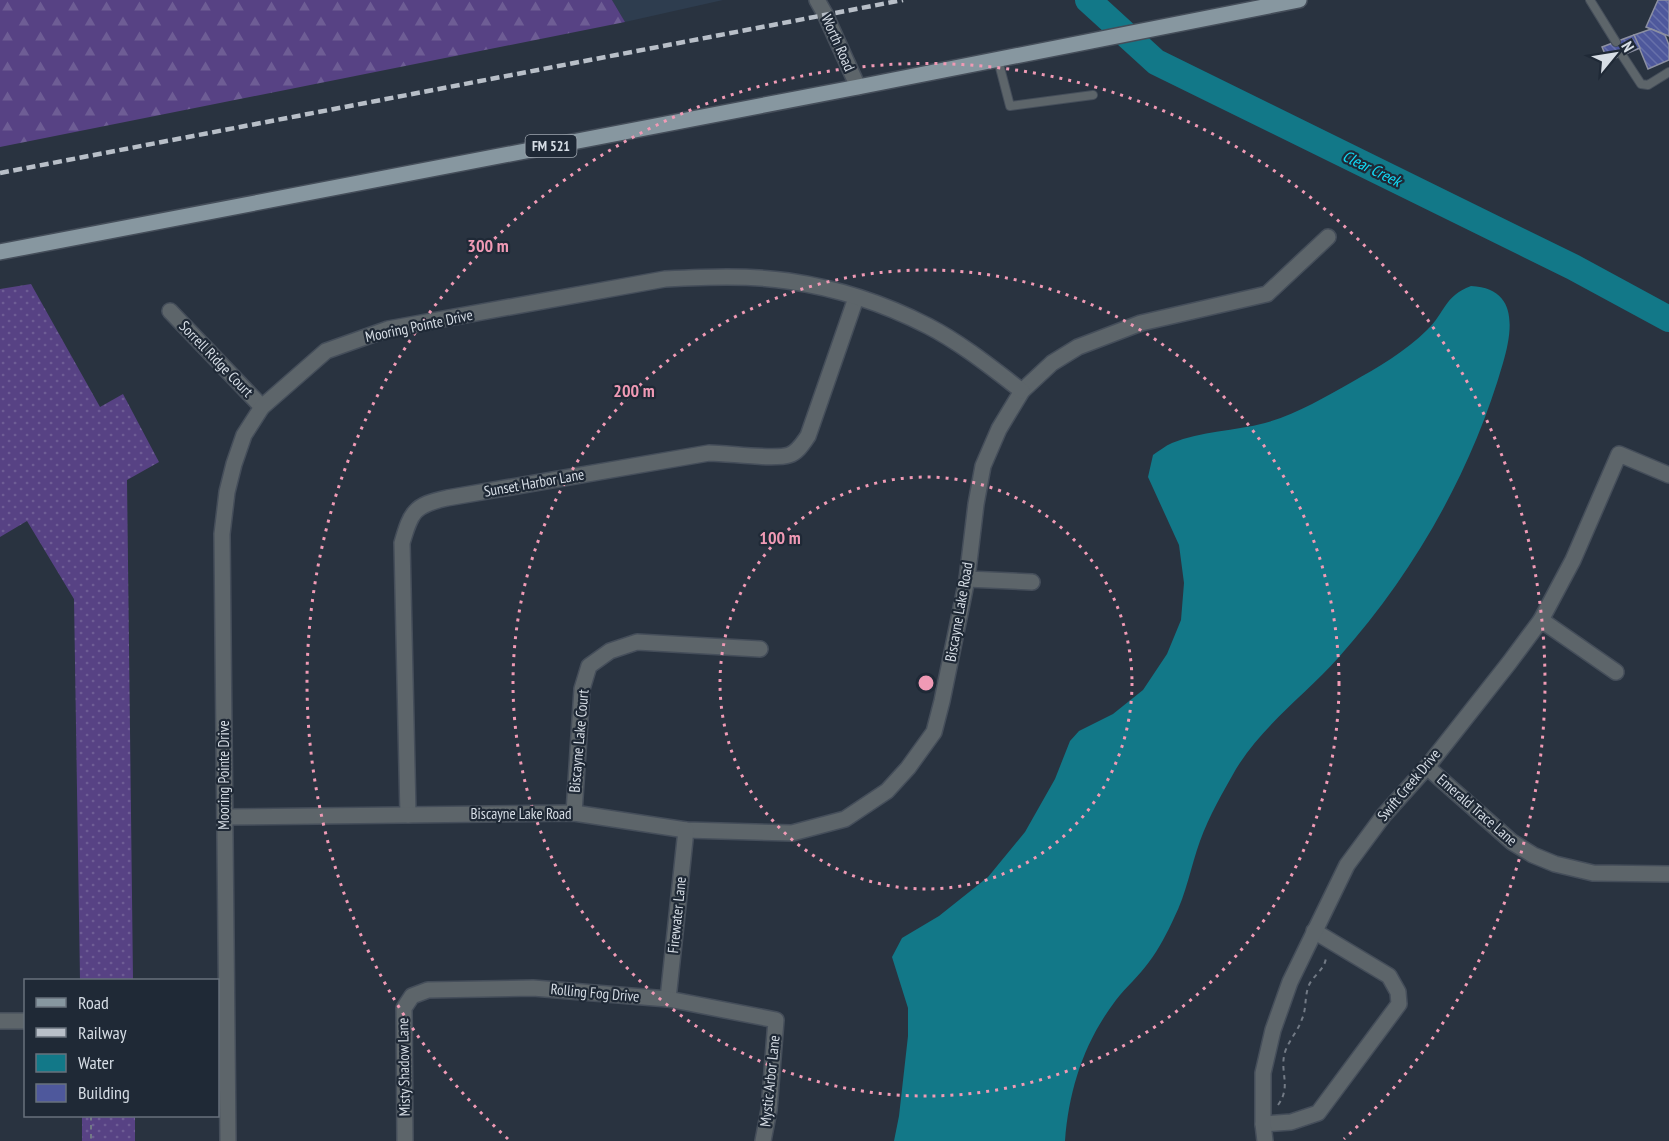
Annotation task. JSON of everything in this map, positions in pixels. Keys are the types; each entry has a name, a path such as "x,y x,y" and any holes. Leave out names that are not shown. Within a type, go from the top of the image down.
{"main road":[{"name":"FM 521","path":"0,252 1299,0"}],"street":[{"name":"Worth Road","path":"817,0 858,87"},
{"name":"Biscayne Lake Road","path":"225,817 574,813 687,830 792,833 845,819 887,791 908,768 934,732 967,579 983,466 999,429 1022,391 1052,363 1078,347 1141,323 1267,294 1328,237"},
{"name":"Mooring Pointe Drive","path":"228,1141 222,1020 225,817 222,534 227,492 234,464 244,435 262,407 326,351 388,329 665,279 780,280 856,298 897,312 928,327 956,343 1022,391"},
{"name":"Sunset Harbor Lane","path":"408,815 402,543 409,517 427,502 709,453 789,455 800,448 808,436 856,298"},
{"name":"Sorrell Ridge Court","path":"170,311 262,407"},
{"name":"Swift Creek Drive","path":"1265,1141 1263,1072 1273,1030 1290,982 1318,933 1347,865 1362,842 1426,767 1541,620 1573,560 1619,454 1669,475"},
{"path":"967,579 1032,582"},
{"path":"1541,620 1616,672"},
{"name":"Biscayne Lake Court","path":"574,813 582,689 589,666 610,651 636,642 760,649"},
{"name":"Emerald Trace Lane","path":"1426,767 1512,842 1533,855 1556,864 1593,873 1669,874"},
{"name":"Firewater Lane","path":"668,999 687,830"},
{"path":"1263,1124 1291,1122 1318,1113 1399,1004 1398,992 1389,976 1318,933"},
{"name":"Rolling Fog Drive","path":"412,996 428,990 533,988 668,999 777,1020"},
{"name":"Misty Shadow Lane","path":"405,1141 404,1008 412,996"},
{"name":"Mystic Arbor Lane","path":"763,1141 769,1110 777,1020"},
{"path":"0,1021 24,1021"}],"lane":[{"path":"1590,0 1616,42"},
{"path":"1622,55 1641,84 1648,85 1669,72"},
{"path":"998,60 1010,106 1093,95"}],"path":[{"path":"1277,1105 1285,1096 1283,1062 1286,1051 1304,1016 1310,984 1326,963 1318,933"},
{"path":"91,1117 91,1141"}],"shaded area":[{"path":"612,0 723,0 625,22"}],"green space":[{"path":"0,0 612,0 625,22 0,147"},
{"path":"31,284 100,407 123,394 159,462 127,480 133,979 80,979 74,599 27,521 0,537 0,289"},
{"path":"82,1117 135,1117 135,1141 82,1141"}],"water":[{"path":"1471,286 1486,288 1497,294 1504,302 1510,324 1503,363 1490,403 1457,481 1416,556 1366,625 1326,671 1259,738 1236,769 1216,804 1204,832 1182,900 1166,935 1149,962 1105,1016 1087,1049 1074,1085 1065,1141 894,1141 908,1036 908,1008 892,957 902,938 939,916 988,877 1025,832 1055,779 1070,741 1079,731 1113,714 1143,690 1167,654 1181,620 1184,583 1179,545 1148,477 1153,455 1169,444 1183,439 1265,423 1321,399 1381,365 1410,345 1433,323 1455,295"}],"building":[{"path":"1658,0 1669,0 1669,36 1646,27"},
{"path":"1651,29 1665,35 1669,45 1669,60 1648,69 1634,35"},
{"path":"1634,35 1640,48 1608,61 1602,47"}],"waterway":[{"name":"Clear Creek","path":"1088,0 1156,62 1573,267 1669,319"}],"railway":[{"path":"0,173 903,0"}]}
